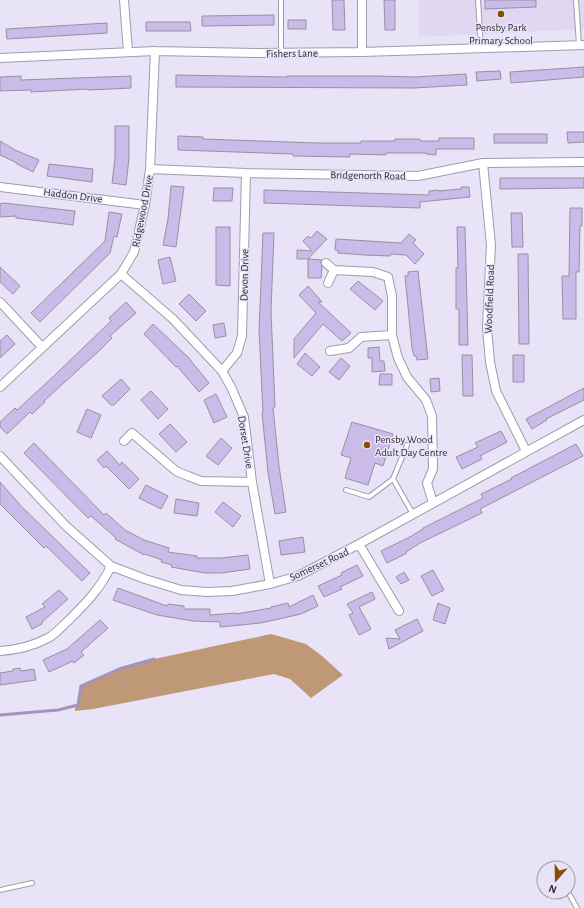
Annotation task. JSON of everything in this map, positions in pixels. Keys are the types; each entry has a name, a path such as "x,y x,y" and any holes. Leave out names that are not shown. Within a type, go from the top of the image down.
{"street":[{"path":"124,0 128,52"},
{"path":"362,0 362,52"},
{"name":"Fishers Lane","path":"0,58 155,51 281,53 362,52 581,45"},
{"name":"Ridgewood Drive","path":"0,387 121,274 134,252 145,204 150,169 155,51"},
{"name":"Bridgenorth Road","path":"150,169 246,173 418,176 483,163 584,162"},
{"name":"Woodfield Road","path":"483,163 491,245 487,328 490,362 496,391 526,451"},
{"name":"Devon Drive","path":"222,371 237,353 242,336 246,173"},
{"name":"Haddon Drive","path":"0,187 145,204"},
{"path":"326,263 334,270 373,272 388,277 392,296 392,335 398,358 406,377 426,400 432,416 433,469 427,484 434,503"},
{"path":"328,283 334,270"},
{"name":"Dorset Drive","path":"121,274 173,319 222,371 231,387 244,417 252,482 270,584"},
{"path":"0,302 42,347"},
{"path":"330,351 349,348 361,337 392,335"},
{"name":"Somerset Road","path":"0,456 66,526 111,566 145,579 181,590 207,592 232,591 270,584 298,576 584,420"},
{"path":"124,441 132,433 176,471 201,481 252,482"},
{"path":"359,544 398,611"},
{"path":"0,651 30,645 48,638 59,630 87,602 105,578 111,566"}],"lane":[{"path":"281,0 281,53"},
{"path":"478,0 481,48"},
{"path":"576,0 581,45"},
{"path":"346,490 369,497 393,479 407,445"},
{"path":"393,479 414,514"},
{"path":"0,890 32,883"}],"shaded area":[{"name":"Pensby Park Primary School","path":"419,0 584,0 584,29 419,37"},
{"path":"271,634 306,644 343,675 311,698 290,679 274,674 93,709 75,711 75,708 78,705 81,686 119,669 154,659"}],"building":[{"path":"332,0 344,0 345,30 333,30"},
{"path":"384,0 395,0 395,30 385,30"},
{"path":"485,0 536,0 536,7 485,9"},
{"path":"274,15 274,25 202,26 202,16"},
{"path":"288,20 306,20 306,29 288,29"},
{"path":"146,22 190,22 191,31 146,31"},
{"path":"107,23 107,33 7,39 6,29"},
{"path":"584,67 584,77 511,83 510,72"},
{"path":"500,71 501,79 477,81 476,72"},
{"path":"466,74 467,85 414,88 176,87 176,75 414,77"},
{"path":"21,76 21,80 131,76 131,88 31,92 31,90 0,91 0,77"},
{"path":"115,126 129,126 129,158 126,185 112,183 115,158"},
{"path":"567,132 584,132 584,142 568,143"},
{"path":"494,134 547,134 547,143 494,143"},
{"path":"178,136 203,137 203,139 317,143 361,143 361,141 395,141 395,139 439,141 439,138 474,138 474,149 436,149 436,155 426,153 386,153 386,155 350,154 350,157 293,156 293,154 178,150"},
{"path":"0,141 15,150 39,160 33,172 0,155"},
{"path":"49,164 93,169 92,182 47,176"},
{"path":"500,178 584,178 584,188 500,189"},
{"path":"171,186 184,187 176,247 163,245 168,219"},
{"path":"461,187 469,187 470,197 420,202 420,208 264,203 264,190 429,195 429,191 461,189"},
{"path":"214,188 233,188 232,201 213,201"},
{"path":"4,203 75,211 73,225 16,218 16,216 0,217 0,204"},
{"path":"570,208 582,208 582,226 580,226 579,272 576,272 576,319 563,319 562,276 569,276"},
{"path":"109,212 122,214 117,237 114,236 110,253 40,322 31,313 105,241"},
{"path":"511,213 522,213 523,247 512,247"},
{"path":"216,227 230,227 230,286 216,285"},
{"path":"457,227 465,227 468,345 459,345 459,309 456,309 456,268 458,268"},
{"path":"317,231 327,239 308,259 297,259 297,250 312,251 303,241 308,236 311,238"},
{"path":"263,233 274,233 271,311 275,407 273,408 279,466 286,512 275,514 268,472 262,413 259,331"},
{"path":"409,234 416,240 413,242 424,254 415,264 406,255 365,255 338,253 338,250 335,250 336,239 401,243"},
{"path":"518,254 528,254 529,344 519,344"},
{"path":"170,257 176,281 163,284 158,260"},
{"path":"308,259 322,260 321,278 308,278"},
{"path":"0,267 20,286 13,294 0,282"},
{"path":"418,271 428,359 417,360 416,356 414,356 412,348 405,276 408,276 408,272"},
{"path":"358,281 383,301 375,310 350,289"},
{"path":"308,286 322,302 318,302 351,333 342,341 323,324 294,358 294,339 316,313 299,295"},
{"path":"189,294 206,311 196,321 179,304"},
{"path":"126,302 136,313 110,336 112,338 44,401 45,402 32,414 30,412 7,434 0,427 0,422 15,408 17,410 56,374 111,321 109,318"},
{"path":"224,323 226,336 215,338 213,325"},
{"path":"153,324 188,357 209,383 199,392 177,366 176,367 144,334"},
{"path":"7,335 15,344 0,358 0,341"},
{"path":"379,347 380,361 384,361 385,371 372,372 372,358 368,358 368,348"},
{"path":"305,353 320,367 312,376 297,364"},
{"path":"462,355 472,355 473,396 463,396"},
{"path":"513,355 524,355 524,382 513,382"},
{"path":"341,358 350,366 339,380 329,372"},
{"path":"380,374 392,374 392,385 379,385"},
{"path":"439,378 440,391 431,392 430,379"},
{"path":"121,379 130,389 114,405 111,405 102,396"},
{"path":"584,388 584,400 546,419 547,420 532,429 526,419"},
{"path":"151,391 168,409 158,419 141,400"},
{"path":"216,394 227,417 214,423 204,400"},
{"path":"87,409 101,415 91,438 77,432"},
{"name":"Pensby Wood Adult Day Centre","path":"352,422 393,434 383,466 375,463 368,485 345,478 351,458 341,455"},
{"path":"170,424 187,442 176,452 159,434"},
{"path":"501,431 507,442 480,456 482,459 462,469 456,457 478,447 475,443"},
{"path":"221,438 232,448 218,465 206,456"},
{"path":"34,443 104,515 106,513 125,530 144,540 169,548 168,552 197,556 197,558 221,558 248,555 250,569 222,573 205,573 171,567 172,565 161,562 162,560 145,554 144,555 115,539 116,538 91,516 88,518 24,453"},
{"path":"576,444 583,456 480,509 482,513 420,543 406,552 407,553 387,563 381,551 483,498 481,494"},
{"path":"107,451 120,465 122,462 139,479 129,489 106,466 104,468 97,460"},
{"path":"0,482 22,507 90,573 82,581 46,546 44,548 0,504"},
{"path":"146,485 168,496 161,509 139,498"},
{"path":"176,499 199,503 197,516 174,513"},
{"path":"223,502 241,516 233,527 215,512"},
{"path":"303,537 305,552 281,555 279,541"},
{"path":"357,565 363,576 340,587 342,589 324,597 318,586 342,575 341,573"},
{"path":"433,570 444,590 432,596 421,576"},
{"path":"404,572 409,580 401,584 396,577"},
{"path":"118,588 167,606 168,604 184,606 184,609 210,609 210,615 236,614 271,608 288,603 289,607 313,595 318,606 301,614 261,623 220,627 220,622 193,621 157,615 113,600"},
{"path":"59,590 68,599 42,622 42,624 32,629 26,617 45,607 42,604"},
{"path":"372,592 375,599 359,607 371,629 359,635 349,615 353,613 347,604"},
{"path":"438,603 450,608 445,624 433,620"},
{"path":"417,619 423,631 389,649 386,638 400,639 395,630"},
{"path":"100,620 108,628 81,652 84,655 74,663 73,661 49,672 43,660 67,649"},
{"path":"20,668 21,671 34,669 36,680 0,685 0,673 13,671 13,669"}],"waterway":[{"path":"0,715 58,710 78,705 81,686 119,669 154,659"}],"place":[{"name":"Pensby Park Primary School","path":"501,14"},
{"name":"Pensby Wood Adult Day Centre","path":"367,445"}]}
